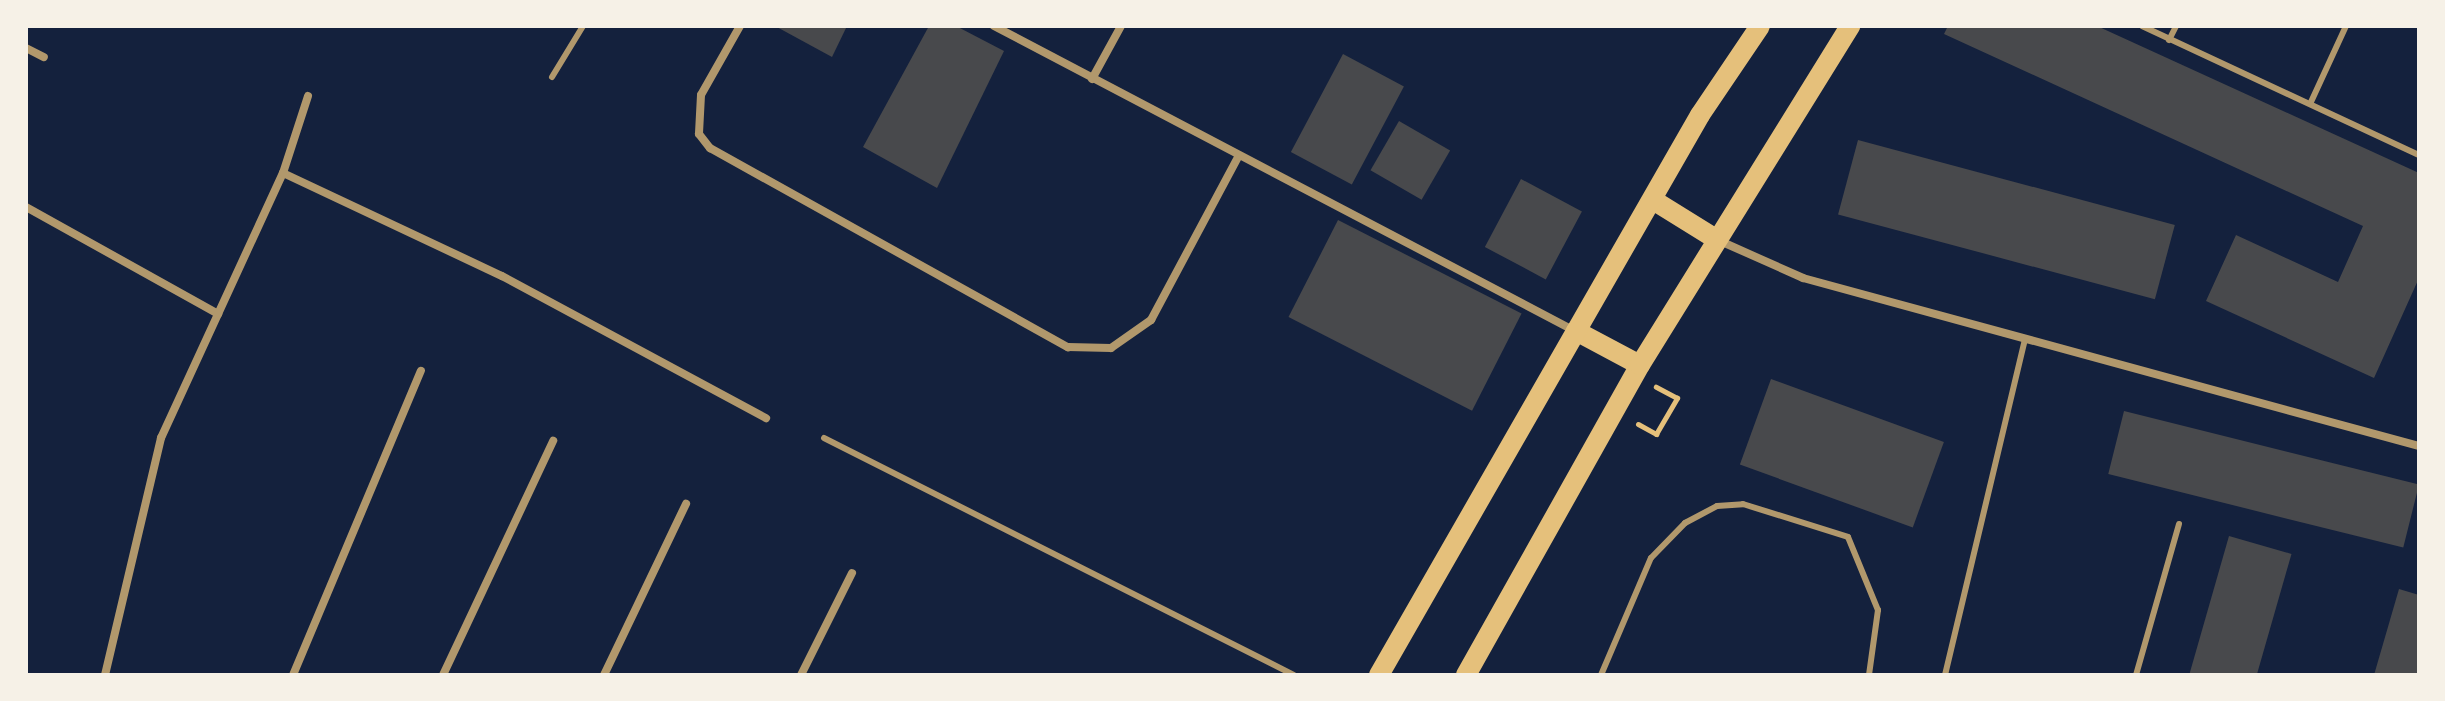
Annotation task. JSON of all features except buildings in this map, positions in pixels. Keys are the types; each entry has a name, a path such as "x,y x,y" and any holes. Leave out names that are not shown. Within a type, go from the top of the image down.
{"main road":[{"path":"1379,675 1576,331 1760,26"},
{"path":"1466,675 1640,365 1850,26"},
{"path":"1653,200 1716,239"},
{"path":"1576,331 1640,365"}],"street":[{"path":"740,26 699,105 699,134 710,148 1068,347 1111,348 1151,320 1238,157"},
{"path":"994,26 1238,157 1576,331"},
{"path":"1092,79 1121,26"},
{"path":"26,48 44,57"},
{"path":"105,675 161,438 283,173 308,96"},
{"path":"283,173 502,276 766,418"},
{"path":"26,207 218,314"},
{"path":"1716,239 1803,278 2419,446"},
{"path":"293,675 421,371"},
{"path":"443,675 553,441"},
{"path":"604,675 686,504"},
{"path":"801,675 852,573"}],"lane":[{"path":"552,77 583,26"},
{"path":"2142,26 2311,102 2419,155"},
{"path":"2169,40 2176,26"},
{"path":"2311,102 2346,26"},
{"path":"1945,675 2025,340"},
{"path":"824,438 1294,675"},
{"path":"1601,675 1651,558 1685,523 1717,506 1743,504 1848,537 1878,610 1869,675"},
{"path":"2136,675 2179,524"}],"path":[{"path":"1656,434 1677,398"}]}
